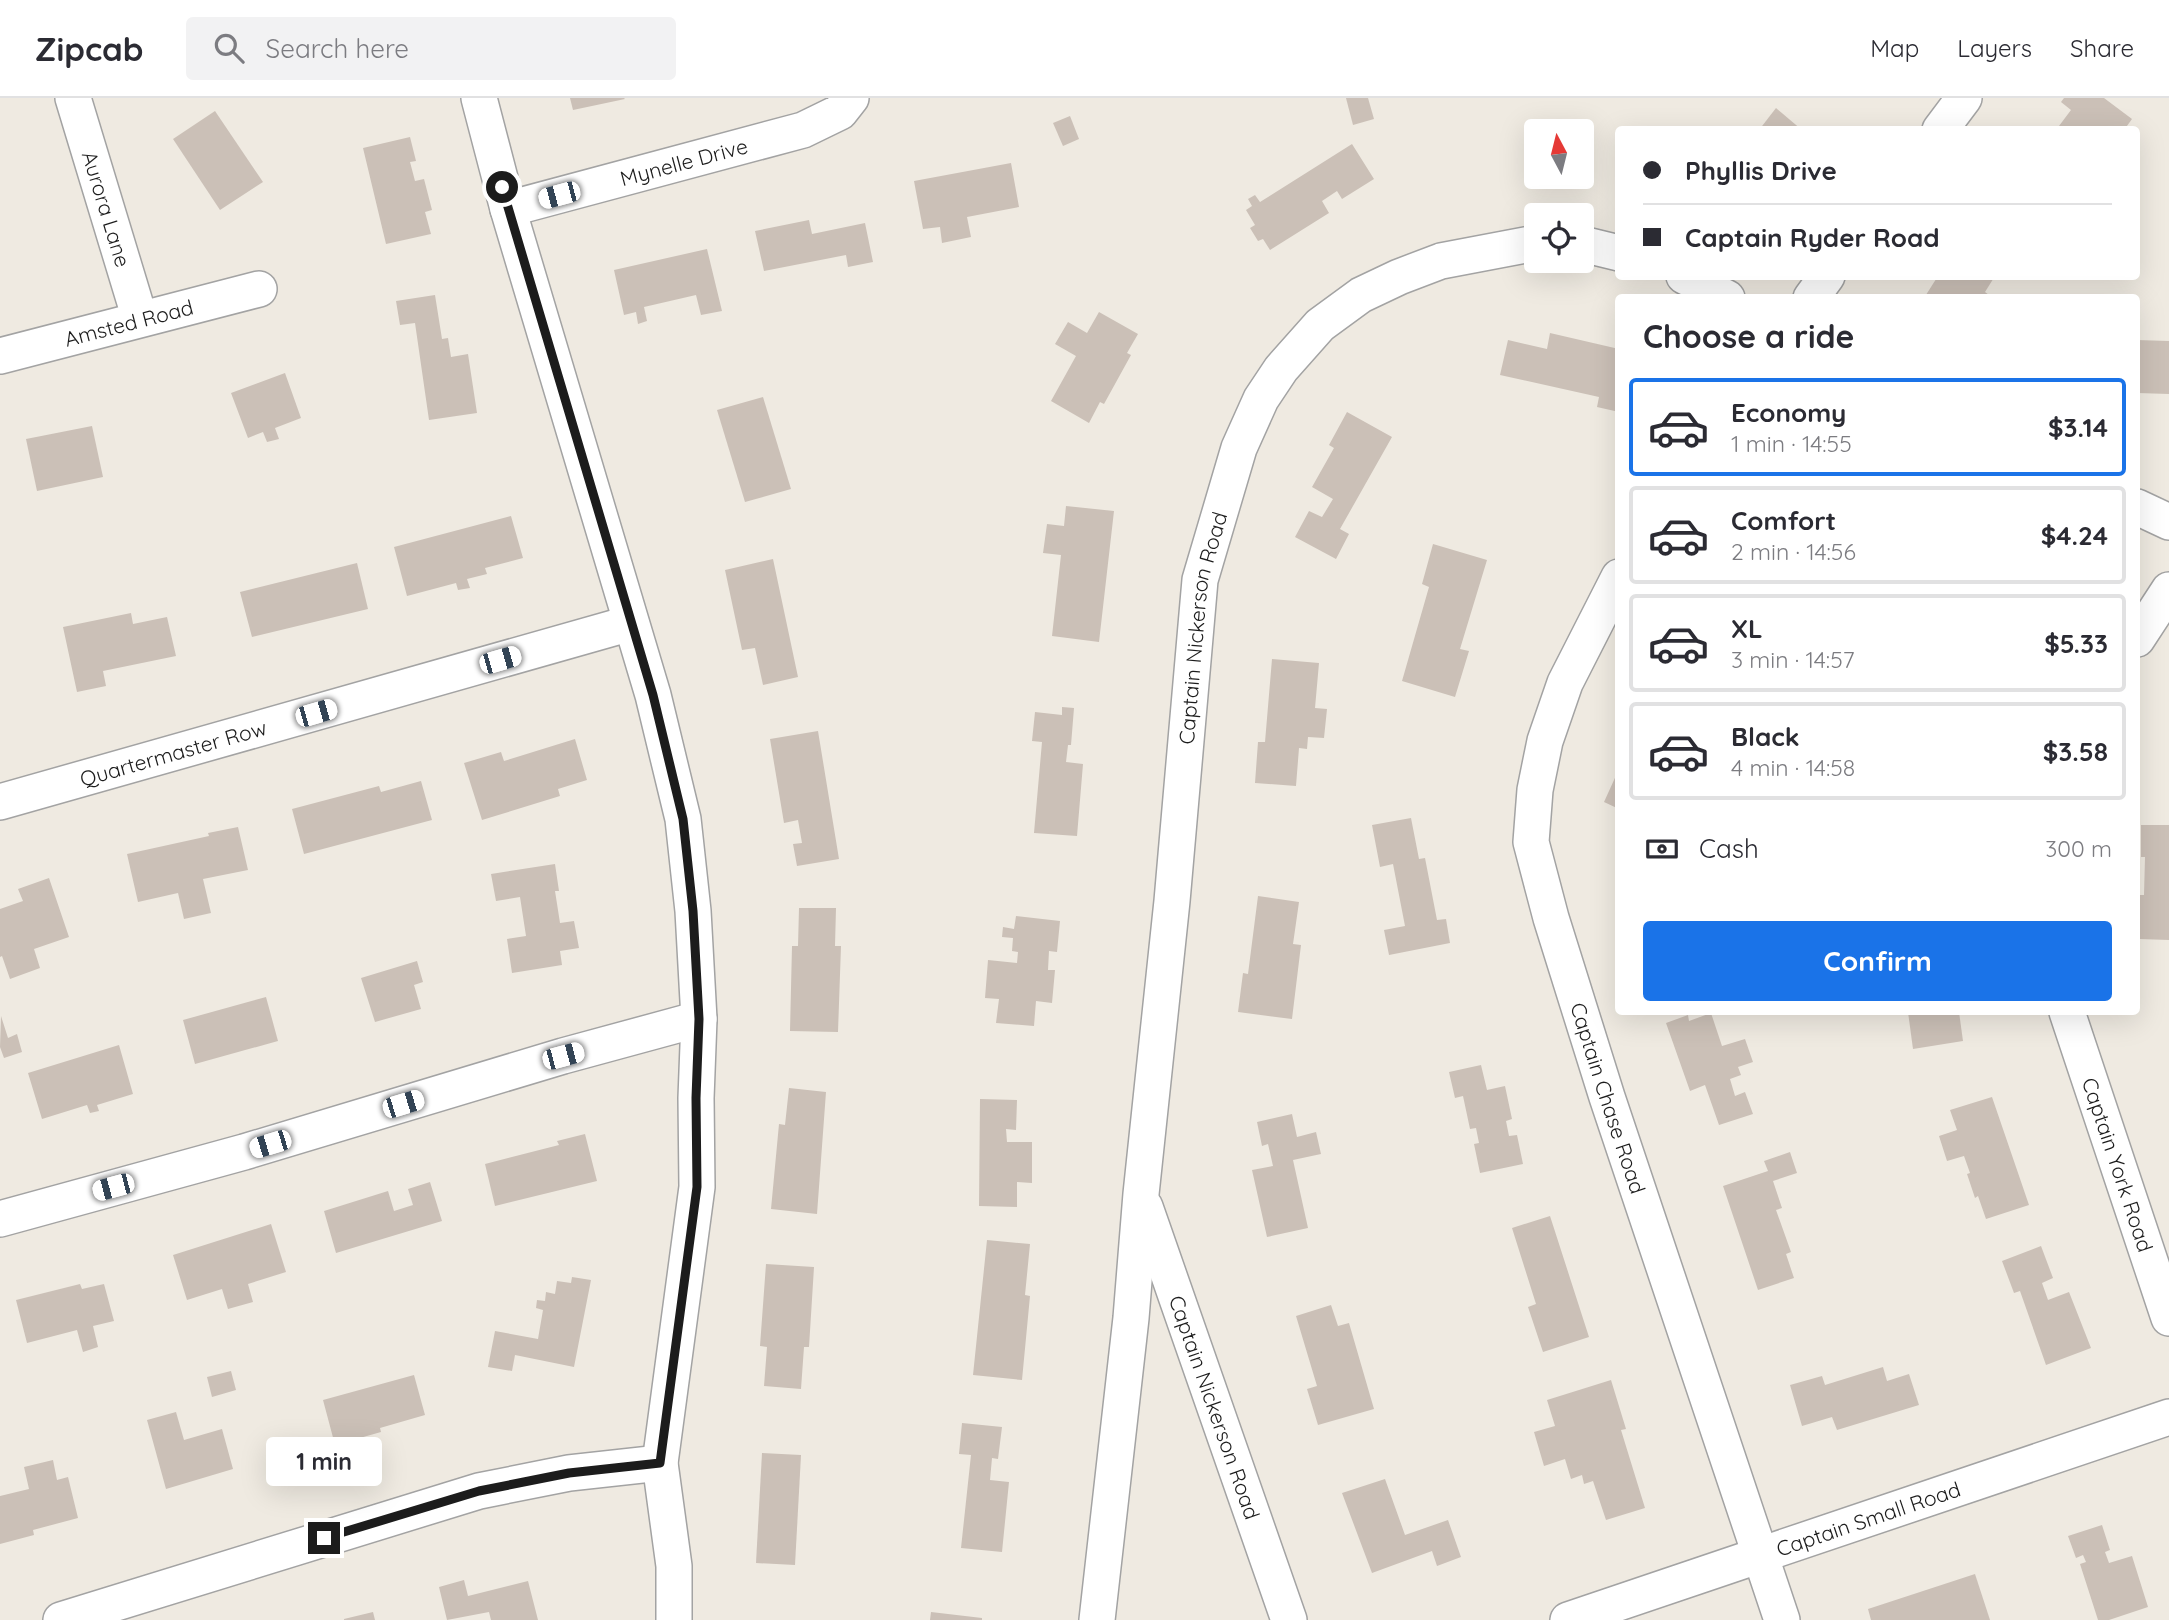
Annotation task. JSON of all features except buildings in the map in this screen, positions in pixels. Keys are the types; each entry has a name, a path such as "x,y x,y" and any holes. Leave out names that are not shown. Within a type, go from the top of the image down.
{"street":[{"name":"Aurora Lane","path":"73,98 140,319"},
{"path":"480,98 508,209 653,695 683,819 693,911 699,1019 697,1187 660,1463 674,1566 674,1620"},
{"name":"Mynelle Drive","path":"508,209 803,130 840,112 851,98"},
{"path":"1943,126 1964,98"},
{"name":"Captain Nickerson Road","path":"1097,1620 1131,1318 1200,580 1239,448 1262,399 1281,369 1321,325 1361,295 1441,261 1524,245"},
{"path":"1594,247 1615,252"},
{"path":"1692,280 1719,294"},
{"name":"Amsted Road","path":"0,356 258,289"},
{"path":"2140,508 2169,522"},
{"name":"Captain Chase Road","path":"1615,585 1565,683 1545,741 1535,790 1531,842 1551,918 1607,1097 1782,1620"},
{"path":"2140,634 2169,590"},
{"name":"Quartermaster Row","path":"0,803 631,623"},
{"name":"Captain York Road","path":"2068,1015 2169,1318"},
{"path":"0,1219 244,1152 563,1056 699,1019"},
{"name":"Captain Nickerson Road","path":"1141,1194 1289,1620"},
{"name":"Captain Small Road","path":"1568,1620 2169,1417"},
{"path":"61,1620 479,1491 569,1473 660,1463"}],"route":[{"path":"324,1538 479,1491 569,1473 660,1463 679,1330 697,1187 699,1019 693,911 683,819 653,695 502,187"}]}
